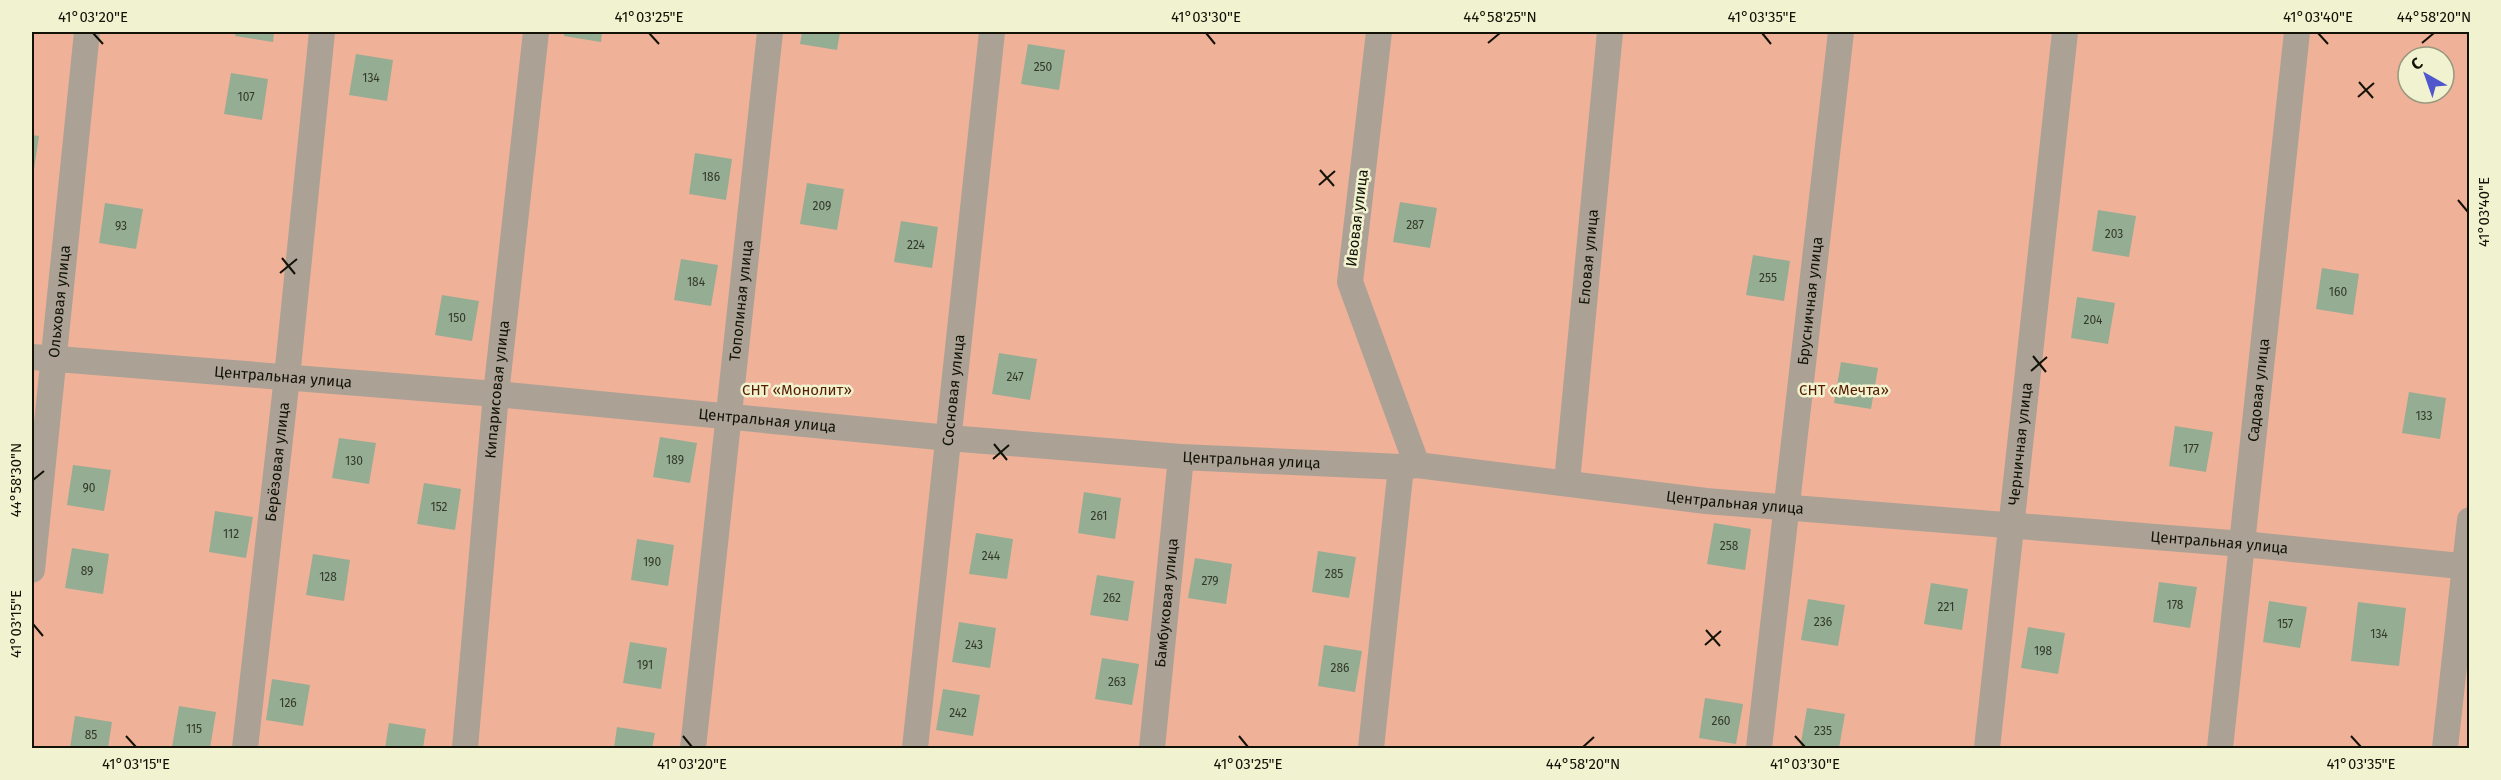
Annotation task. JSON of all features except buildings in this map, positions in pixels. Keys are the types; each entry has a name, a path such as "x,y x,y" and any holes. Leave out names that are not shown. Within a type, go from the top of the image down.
{"street":[{"name":"Ольховая улица","path":"32,570 43,358 87,32"},
{"name":"Берёзовая улица","path":"245,748 287,377 322,32"},
{"name":"Кипарисовая улица","path":"465,748 496,394 536,32"},
{"name":"Тополиная улица","path":"693,748 770,32"},
{"name":"Сосновая улица","path":"915,748 992,32"},
{"name":"Ивовая улица","path":"1371,748 1409,466 1350,282 1379,32"},
{"name":"Еловая улица","path":"1567,482 1610,32"},
{"name":"Брусничная улица","path":"1759,748 1841,32"},
{"name":"Черничная улица","path":"1986,748 2066,32"},
{"name":"Садовая улица","path":"2220,748 2297,32"},
{"name":"Центральная улица","path":"43,358 496,394 949,438 1181,457 1409,466 1567,482 1706,501 2243,544 2467,567"},
{"name":"Бамбуковая улица","path":"1152,748 1181,457"},
{"path":"2445,748 2467,567 2469,520"}],"green space":[{"path":"32,32 2469,32 2469,748 32,748"}],"park label":[{"name":"СНТ «Монолит»","path":"797,390"},
{"name":"СНТ «Мечта»","path":"1844,390"}]}
